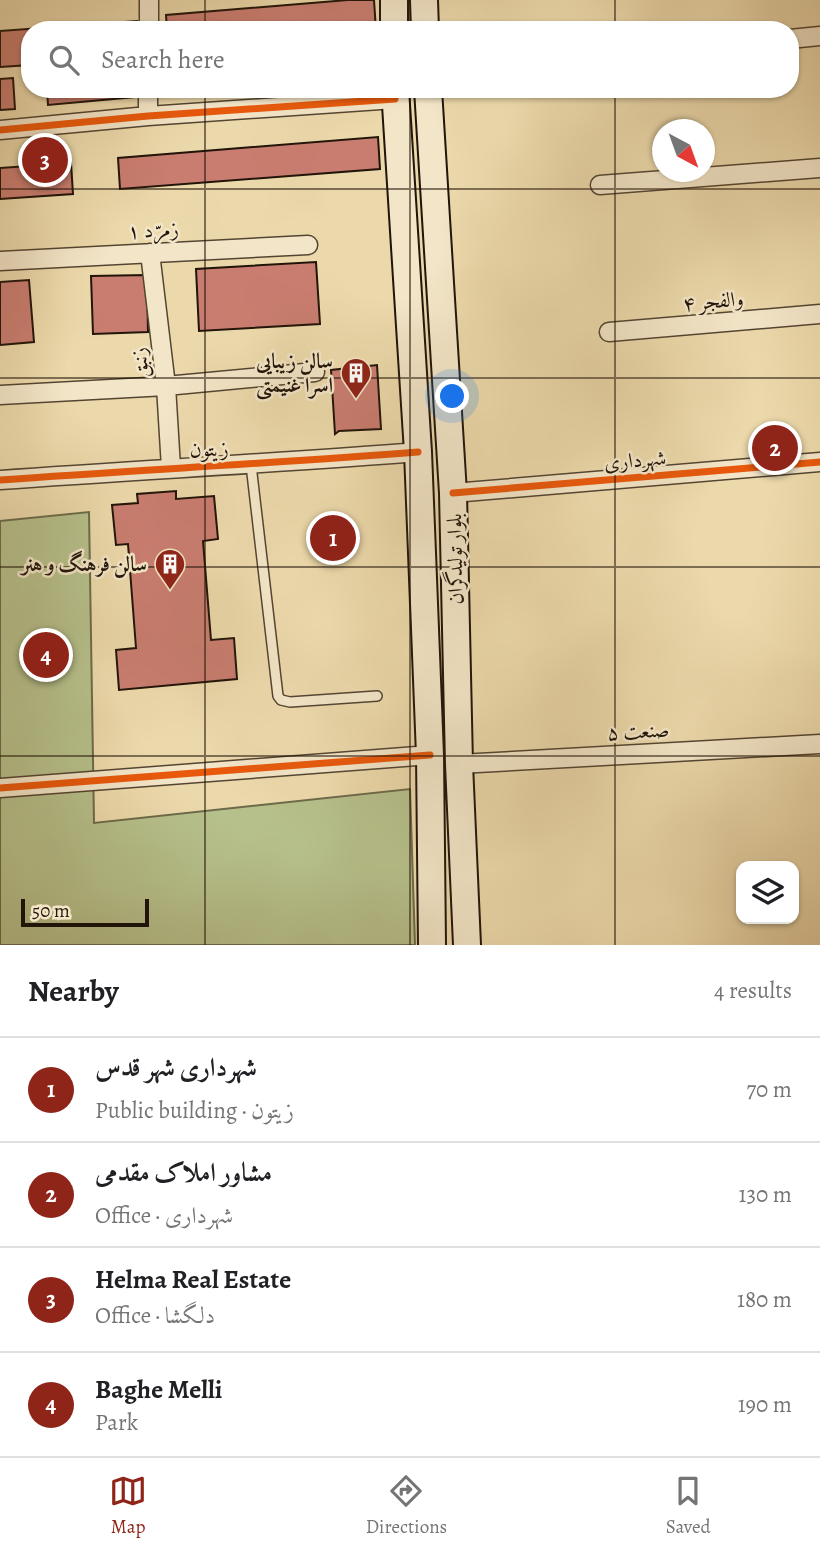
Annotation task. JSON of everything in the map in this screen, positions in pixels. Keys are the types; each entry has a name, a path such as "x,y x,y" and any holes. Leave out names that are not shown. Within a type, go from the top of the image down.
{"main road":[{"path":"394,0 394,21"},
{"path":"424,0 425,21"},
{"name":"بلوار تولیدگران","path":"395,98 418,452 430,755 432,945"},
{"name":"بلوار تولیدگران","path":"429,98 453,493 459,764 467,945"}],"street":[{"path":"149,0 149,21"},
{"path":"799,37 820,36"},
{"path":"148,98 148,116"},
{"path":"0,130 350,98"},
{"path":"600,185 820,168"},
{"name":"زمرّد ۱","path":"0,261 308,245"},
{"name":"زنبق","path":"150,253 166,386 171,468"},
{"name":"والفجر ۴","path":"609,332 820,314"},
{"path":"0,395 166,386 315,372"},
{"name":"زیتون","path":"0,480 418,452"},
{"name":"شهرداری","path":"453,493 820,462"},
{"name":"صنعت ۵","path":"459,764 820,744"},
{"path":"0,788 430,755"}],"lane":[{"path":"251,465 278,696 281,700 290,702 377,696"}],"green space":[{"path":"89,512 94,823 410,789 415,945 0,945 0,521"}],"building":[{"path":"374,0 375,21 166,21 166,15"},
{"path":"21,29 21,66 0,67 0,31"},
{"path":"13,78 15,109 0,110 0,79"},
{"path":"48,98 124,98 48,105"},
{"path":"378,137 380,169 120,189 118,158"},
{"path":"71,163 73,194 0,199 0,168"},
{"path":"316,262 320,324 199,331 196,269"},
{"path":"147,275 148,332 93,334 91,276"},
{"path":"29,280 34,342 0,345 0,282"},
{"name":"سالن زیبایی اسرا غنیمتی","path":"377,365 381,429 339,431 335,434 331,370"},
{"name":"سالن فرهنگ و هنر","path":"176,491 176,499 214,496 218,539 203,541 211,640 234,638 237,679 119,690 116,650 136,648 128,544 116,545 112,505 138,503 137,494"}],"cycle path":[{"path":"0,130 148,116 395,99"},
{"path":"0,480 418,452"},
{"path":"453,493 820,462"},
{"path":"0,788 430,755"}],"place":[{"name":"Helma Real Estate","path":"45,160"},
{"name":"سالن زیبایی اسرا غنیمتی","path":"356,400"},
{"name":"مشاور املاک مقدمی","path":"775,448"},
{"name":"شهرداری شهر قدس","path":"333,538"},
{"name":"سالن فرهنگ و هنر","path":"170,591"},
{"name":"Baghe Melli","path":"46,655"}]}
